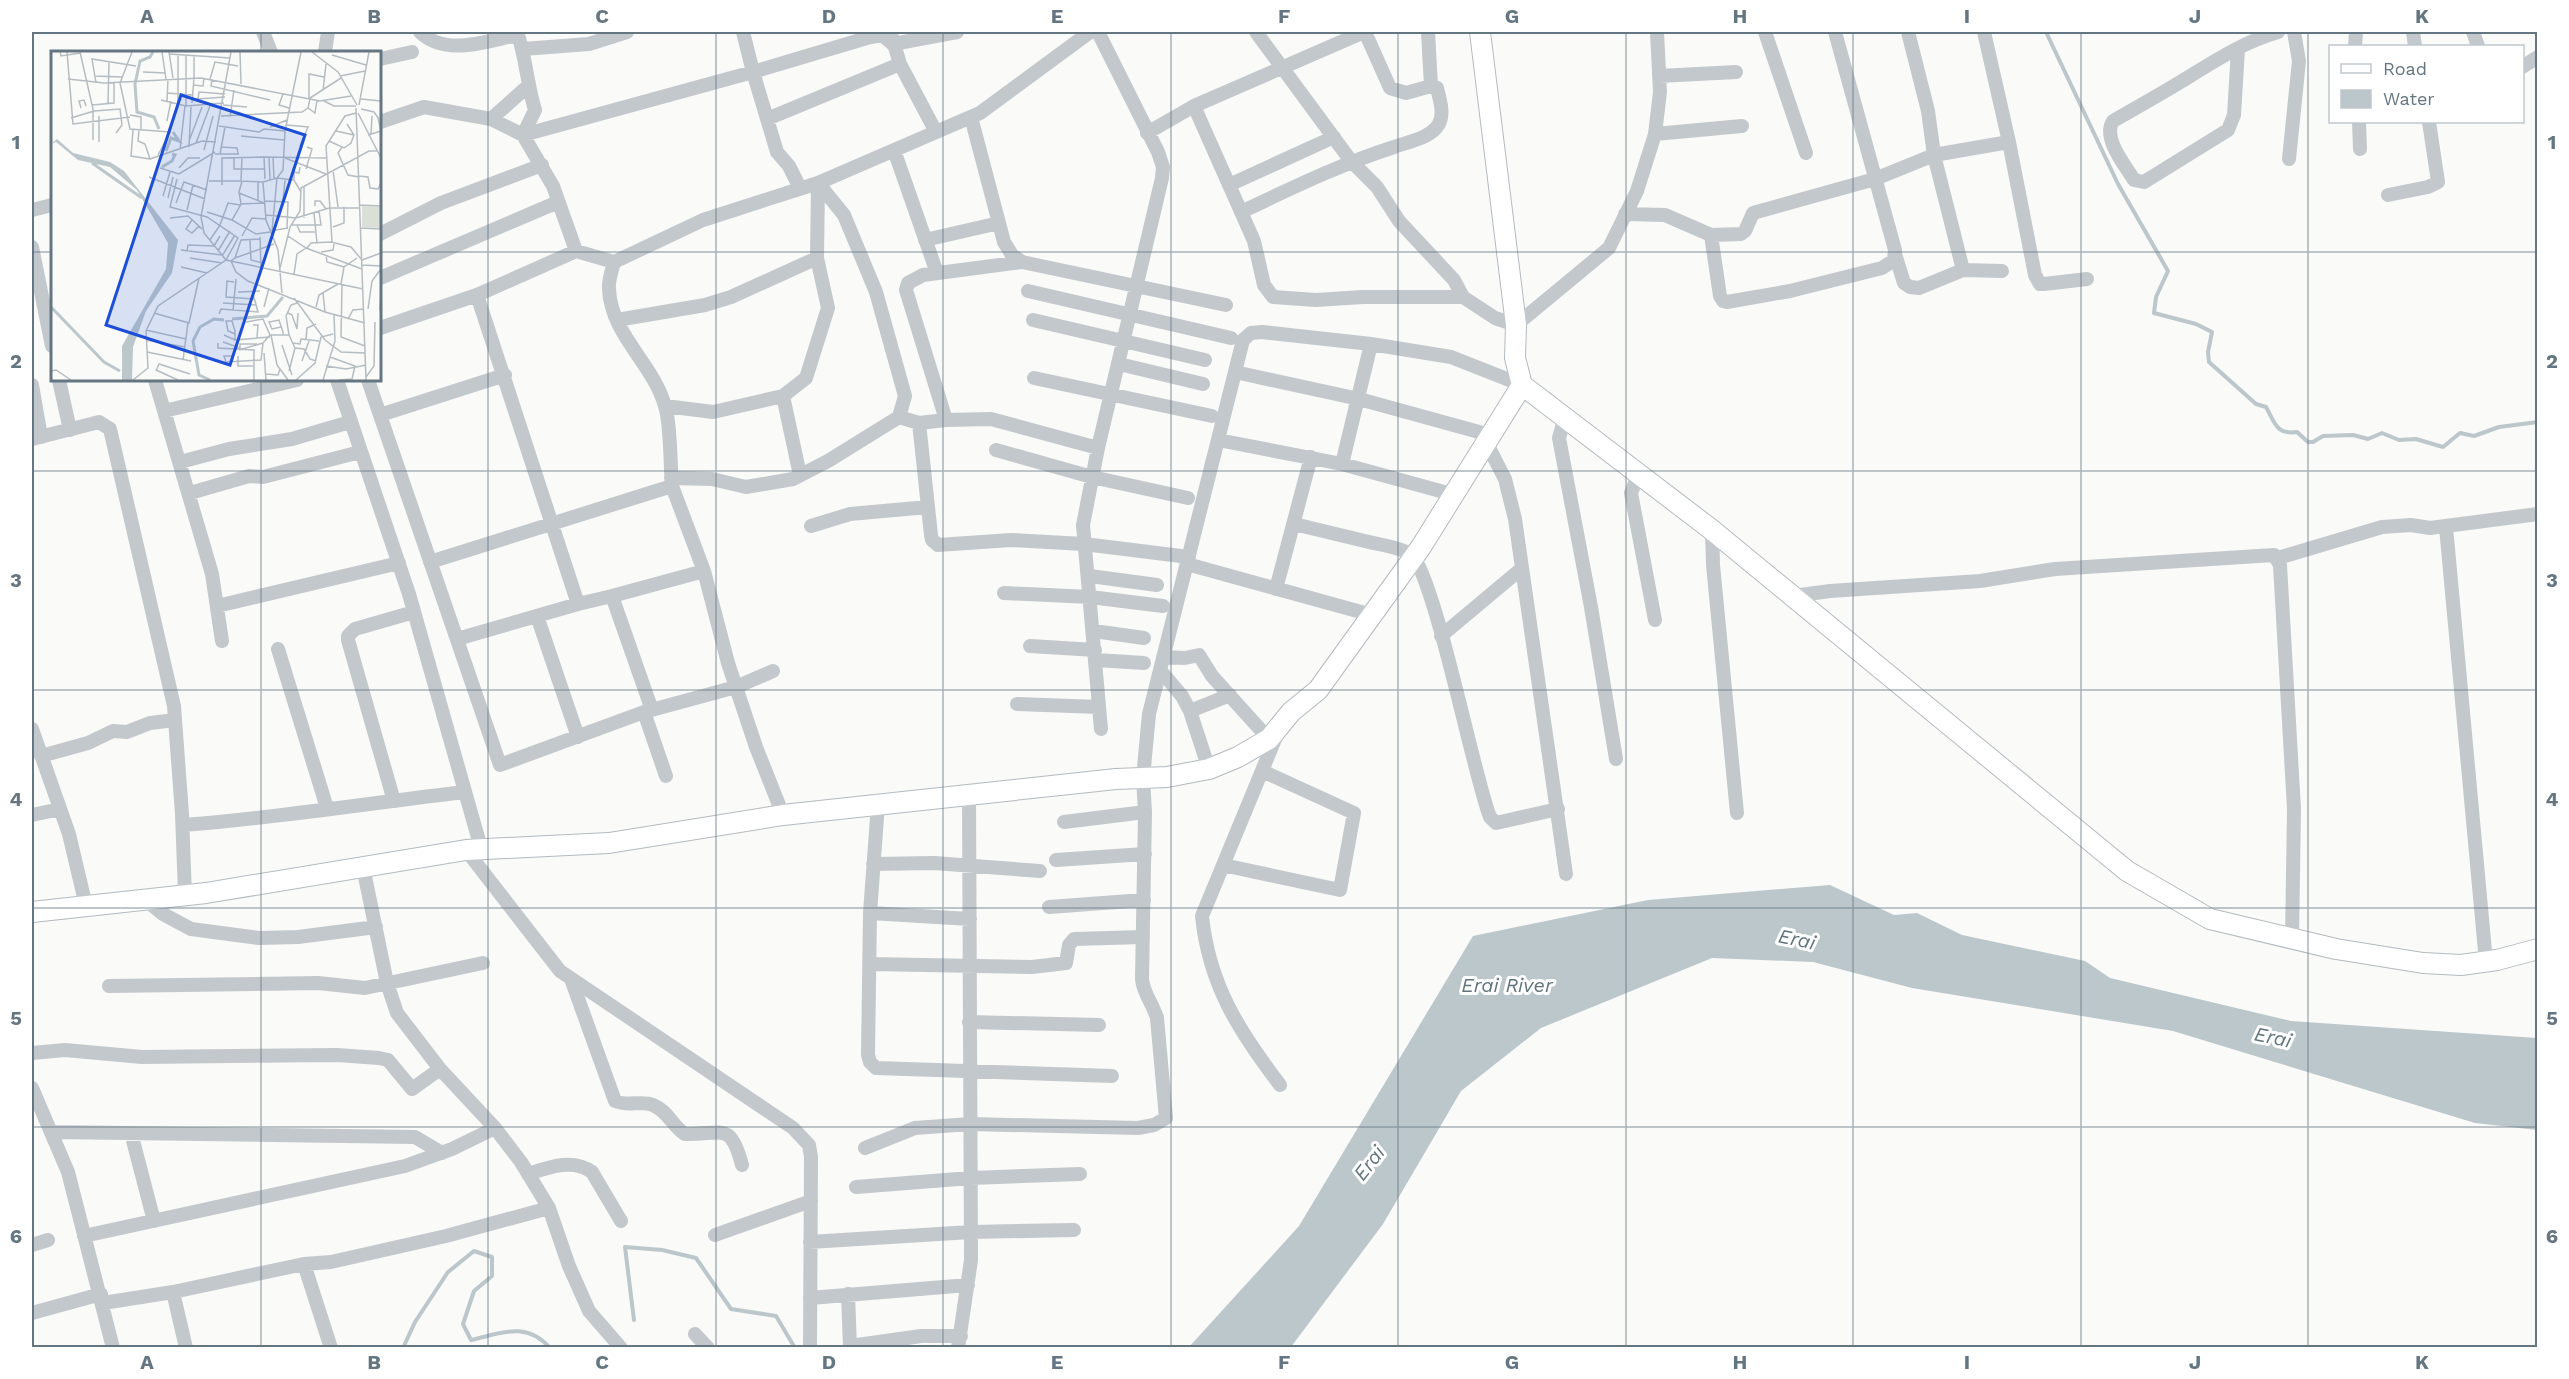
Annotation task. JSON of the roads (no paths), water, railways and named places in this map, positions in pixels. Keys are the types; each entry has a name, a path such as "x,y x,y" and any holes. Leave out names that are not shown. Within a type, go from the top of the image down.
{"main road":[{"path":"1480,32 1516,325 1515,358 1522,385 1712,530 2127,871 2210,919 2336,949 2423,963 2461,965 2486,962 2538,949"},
{"path":"32,912 185,895 474,849 609,843 783,815 1116,779 1167,777 1209,769 1238,757 1274,733 1291,712 1318,690 1414,557 1522,385"}],"street":[{"path":"263,32 271,51"},
{"path":"325,51 328,32"},
{"path":"420,32 428,39 451,47 518,33 535,110 523,135"},
{"path":"523,50 589,44 627,32"},
{"path":"743,32 777,152 789,166 800,188"},
{"path":"523,135 882,35 892,38 957,32"},
{"path":"381,328 477,295 576,251 614,262 704,220 818,183 980,113 1089,32 1158,152 1163,167 1125,341 1098,448 1083,525 1101,729"},
{"path":"1257,32 1351,161 1377,187 1399,221 1454,280 1463,297 1495,318 1516,325 1609,248 1636,191 1655,134 1660,92 1657,32"},
{"path":"1147,132 1194,106 1365,32 1390,88 1406,93 1431,86 1437,88 1441,120 1436,128 1422,137 1351,161 1241,212"},
{"path":"1428,32 1431,86"},
{"path":"1765,32 1806,153"},
{"path":"1835,32 1904,283 1919,288 1963,270 2001,271"},
{"path":"1908,32 1928,111 1934,155 1963,270"},
{"path":"1984,32 2037,280 2044,284 2087,279"},
{"path":"2238,49 2234,116 2228,129 2144,182 2134,180 2112,140 2109,131 2112,123 2238,49 2278,32"},
{"path":"2289,159 2300,62 2294,32"},
{"path":"892,38 900,64 936,132"},
{"path":"381,59 412,52"},
{"path":"2524,66 2538,57"},
{"path":"767,119 900,64"},
{"path":"1659,76 1736,72"},
{"path":"491,119 528,86"},
{"path":"1194,106 1254,241 1266,289 1276,299 1463,297"},
{"path":"381,122 424,107 491,119 523,135 553,186 576,251"},
{"path":"971,117 1008,249 1022,262"},
{"path":"2358,123 2360,149"},
{"path":"2388,195 2428,187 2438,182 2429,123"},
{"path":"1655,134 1742,126"},
{"path":"1229,186 1334,137"},
{"path":"1625,214 1670,216 1711,235 1741,234 1745,231 1753,213 1875,179 1934,155 2009,142"},
{"path":"894,150 937,273"},
{"path":"381,233 441,203 542,165"},
{"path":"665,406 713,412 783,396 806,378 828,308 818,258 818,183"},
{"path":"430,561 554,523 671,482 712,479 746,487 793,479 828,461 899,417 905,396 876,292 844,215 818,183"},
{"path":"381,278 558,202"},
{"path":"32,210 51,206"},
{"path":"926,240 999,223"},
{"path":"1711,235 1720,296 1723,301 1728,302 1779,293 1882,268 1891,263 1895,254"},
{"path":"32,247 35,276 51,342"},
{"path":"617,320 705,305 731,297 818,258"},
{"path":"614,262 609,289 617,320 624,338 645,364 665,406 671,482 704,571 736,687 756,747 783,815"},
{"path":"946,420 906,290 908,283 914,278 1022,262 1226,304"},
{"path":"1028,291 1231,338"},
{"path":"477,295 554,523 578,604"},
{"path":"1033,320 1205,360"},
{"path":"865,1148 915,1128 970,1124 1138,1128 1154,1125 1166,1118 1157,1018 1154,1007 1142,986 1145,812 1143,778 1149,714 1243,340 1255,332 1371,344 1452,357 1522,385"},
{"path":"1342,464 1371,344"},
{"path":"1119,364 1203,384"},
{"path":"1235,372 1359,399 1488,439 1505,479 1510,498 1566,874"},
{"path":"380,415 505,375"},
{"path":"1034,378 1212,416"},
{"path":"59,381 70,430"},
{"path":"155,381 212,574 222,641"},
{"path":"164,411 293,381"},
{"path":"337,381 399,563 444,713 464,792 474,849 560,970 793,1128 804,1138 810,1150 810,1347"},
{"path":"368,381 500,765 648,711 736,687 773,671"},
{"path":"32,385 36,438 99,422 110,429 174,706 183,825 185,895"},
{"path":"783,396 800,475"},
{"path":"899,417 918,423 991,419 1098,448"},
{"path":"1565,417 1559,438 1591,607 1616,759"},
{"path":"180,462 229,449 292,439 350,422"},
{"path":"918,423 932,540 938,545 1011,540 1084,544 1188,560 1276,589 1372,615"},
{"path":"1218,440 1342,464 1455,495"},
{"path":"996,450 1092,477 1188,498"},
{"path":"190,493 249,476 263,477 360,452"},
{"path":"1276,589 1311,457"},
{"path":"1639,473 1631,493 1655,620"},
{"path":"811,526 850,514 928,507"},
{"path":"1793,596 1830,591 1980,581 2055,569 2268,554 2278,558 2382,527 2446,527 2537,514 2538,520"},
{"path":"1294,524 1383,545 1409,553 1414,557 1420,568 1441,636 1491,820 1496,823 1558,809"},
{"path":"2446,527 2486,962"},
{"path":"1712,530 1713,565 1737,813"},
{"path":"2278,558 2294,809 2292,939"},
{"path":"217,606 399,563"},
{"path":"1441,636 1521,569"},
{"path":"457,639 704,571"},
{"path":"1089,576 1157,585"},
{"path":"1004,593 1090,597 1162,606"},
{"path":"612,596 666,776"},
{"path":"394,801 348,636 355,629 414,612"},
{"path":"537,616 578,736"},
{"path":"1094,631 1144,638"},
{"path":"1030,646 1143,663"},
{"path":"278,649 327,808"},
{"path":"1162,664 1199,655 1212,676 1230,695 1274,733 1262,771 1202,916 1214,975 1227,1006 1280,1085"},
{"path":"1162,664 1190,711 1209,769"},
{"path":"1190,711 1230,695"},
{"path":"1017,704 1100,707"},
{"path":"41,756 88,743 113,731 127,732 150,723 175,720"},
{"path":"32,729 69,834 86,906"},
{"path":"1223,865 1340,890 1354,813 1262,771"},
{"path":"183,825 266,819 327,808 464,792"},
{"path":"848,1294 850,1347 921,1336 960,1342 968,1285 971,1232 969,795"},
{"path":"878,804 870,913 868,1055 872,1066 970,1072 1112,1076"},
{"path":"32,815 60,809"},
{"path":"1064,822 1145,812"},
{"path":"1056,860 1144,854"},
{"path":"873,864 934,863 1040,871"},
{"path":"363,867 387,983 397,1013 440,1070 495,1128 528,1174 549,1208 569,1266 589,1311 621,1347"},
{"path":"146,900 163,914 191,929 260,938 298,937 376,927"},
{"path":"1049,907 1144,900"},
{"path":"870,913 970,919"},
{"path":"870,964 952,967 970,964 1032,967 1066,963 1069,945 1074,939 1143,937"},
{"path":"110,986 318,983 365,988 483,963"},
{"path":"571,979 615,1101 656,1106 685,1134 714,1132 726,1134 734,1140 742,1165"},
{"path":"969,1022 1098,1025"},
{"path":"32,1053 65,1050 142,1057 337,1056 379,1058 388,1060 412,1089 440,1070"},
{"path":"32,1088 68,1172 113,1347"},
{"path":"84,1236 405,1166 442,1153 495,1128"},
{"path":"51,1132 415,1137 442,1153"},
{"path":"131,1133 154,1221"},
{"path":"528,1174 551,1166 576,1164 585,1167 592,1172 621,1221"},
{"path":"856,1187 971,1178 1080,1174"},
{"path":"715,1235 811,1201"},
{"path":"32,1313 102,1298 173,1292 304,1264 331,1262 446,1236 549,1208"},
{"path":"810,1242 971,1232 1074,1230"},
{"path":"32,1245 48,1240"},
{"path":"304,1264 331,1347"},
{"path":"810,1298 968,1285"},
{"path":"173,1292 186,1347"},
{"path":"695,1334 708,1347"}],"water":[{"name":"Erai River","path":"1830,885 1894,915 1917,913 1962,935 2085,961 2110,978 2291,1021 2537,1038 2537,1130 2475,1123 2173,1031 1912,988 1813,962 1712,958 1541,1028 1461,1091 1383,1224 1291,1347 1189,1347 1299,1226 1473,936 1648,900"}],"waterway":[{"path":"2046,32 2118,184 2168,271 2156,297 2154,313 2196,324 2212,332 2208,352 2209,362 2256,404 2266,407 2280,430 2297,432 2308,442 2313,442 2323,436 2353,435 2368,439 2382,433 2399,440 2416,439 2443,447 2460,433 2474,436 2499,427 2538,422"},
{"path":"634,1320 625,1247 662,1250 696,1258 731,1309 776,1316 795,1348"},
{"path":"403,1348 415,1322 448,1272 474,1251 492,1257 492,1276 474,1291 463,1324 471,1340 503,1332 523,1332 532,1334 550,1348"}],"water label":[{"name":"Erai","path":"1797,939"},
{"name":"Erai","path":"2273,1037"},
{"name":"Erai","path":"1369,1163"}]}
